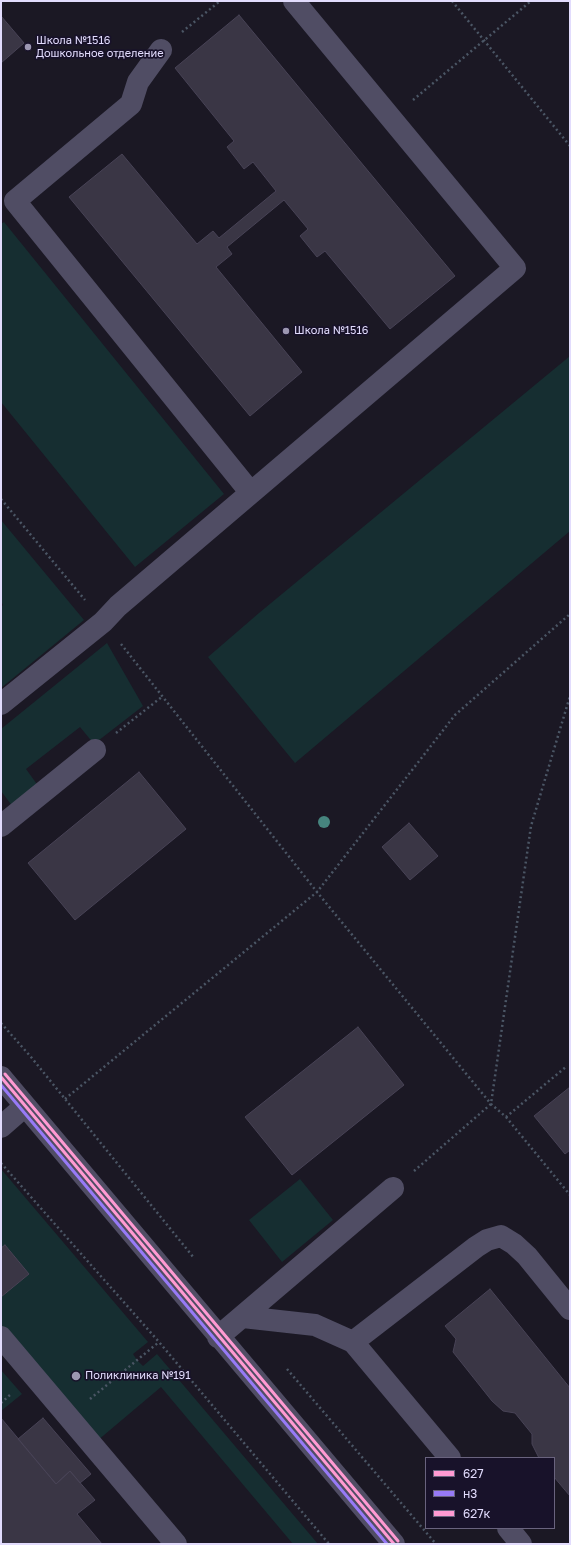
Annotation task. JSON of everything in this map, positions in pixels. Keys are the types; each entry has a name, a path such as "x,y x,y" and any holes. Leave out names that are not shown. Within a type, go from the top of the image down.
{"street":[{"path":"1,704 103,622 118,606 515,268 294,1"},
{"path":"161,50 138,82 131,104 15,201 251,493"},
{"path":"4,817 95,750"},
{"path":"1,1077 218,1337 394,1544"},
{"path":"1,1127 25,1106"},
{"path":"218,1337 394,1188"},
{"path":"353,1342 476,1247 487,1240 501,1236 514,1244 527,1256 570,1309"},
{"path":"243,1317 315,1325 353,1342 449,1457"},
{"path":"1,1337 176,1544"},
{"path":"509,1529 521,1544"}],"path":[{"path":"161,50 220,1"},
{"path":"452,1 570,146"},
{"path":"391,119 531,1"},
{"path":"1,499 163,696 318,892 491,1104 506,1117 570,1195"},
{"path":"65,1099 318,892 455,715 570,614"},
{"path":"95,750 163,696"},
{"path":"394,1188 491,1104 531,826 570,696"},
{"path":"1,1023 65,1099 195,1260"},
{"path":"506,1117 567,1066"},
{"path":"1,1162 159,1342 329,1544"},
{"path":"69,1417 159,1342"},
{"path":"284,1365 436,1544"}],"green space":[{"path":"4,222 224,494 135,567 1,402 1,224"},
{"path":"570,356 570,531 295,763 208,657 259,613"},
{"path":"1,520 84,620 1,688 1,607 3,605 1,601"},
{"path":"107,643 143,706 94,744 80,727 26,769 39,787 13,807 1,791 1,729"},
{"path":"1,1169 148,1342 133,1354 137,1360 143,1366 157,1354 318,1544 293,1544 161,1387 97,1441 1,1326 1,1297 29,1274 5,1245 1,1248"},
{"path":"300,1179 333,1220 282,1262 249,1220"},
{"path":"1,1370 22,1394 1,1411"}],"building":[{"path":"239,15 455,276 390,329 325,251 317,257 300,236 308,229 284,200 227,247 232,254 216,267 302,372 250,416 69,197 122,154 197,244 213,231 219,238 276,191 253,162 244,169 227,147 234,141 175,68"},
{"path":"1,16 24,43 1,63"},
{"path":"139,772 186,829 75,920 28,863"},
{"path":"409,823 438,856 410,880 382,847"},
{"path":"358,1027 404,1085 292,1175 245,1117"},
{"path":"570,1087 570,1150 565,1154 534,1116"},
{"path":"5,1245 29,1274 1,1297 1,1248"},
{"path":"490,1289 570,1388 570,1496 555,1478 555,1457 538,1457 532,1444 532,1434 515,1413 503,1411 492,1401 453,1352 456,1339 445,1326"},
{"path":"1,1418 56,1484 70,1471 95,1500 77,1514 102,1544 1,1544"},
{"path":"43,1418 91,1474 80,1483 70,1471 56,1484 18,1439"}],"transit line":[{"name":"627к","path":"5,1074 398,1541"},
{"name":"627","path":"1,1077 394,1544"},
{"name":"н3","path":"1,1085 387,1544"}],"place":[{"name":"Школа №1516 Дошкольное отделение","path":"28,47"},
{"name":"Школа №1516","path":"286,331"},
{"name":"Поликлиника №191","path":"76,1376"}]}
